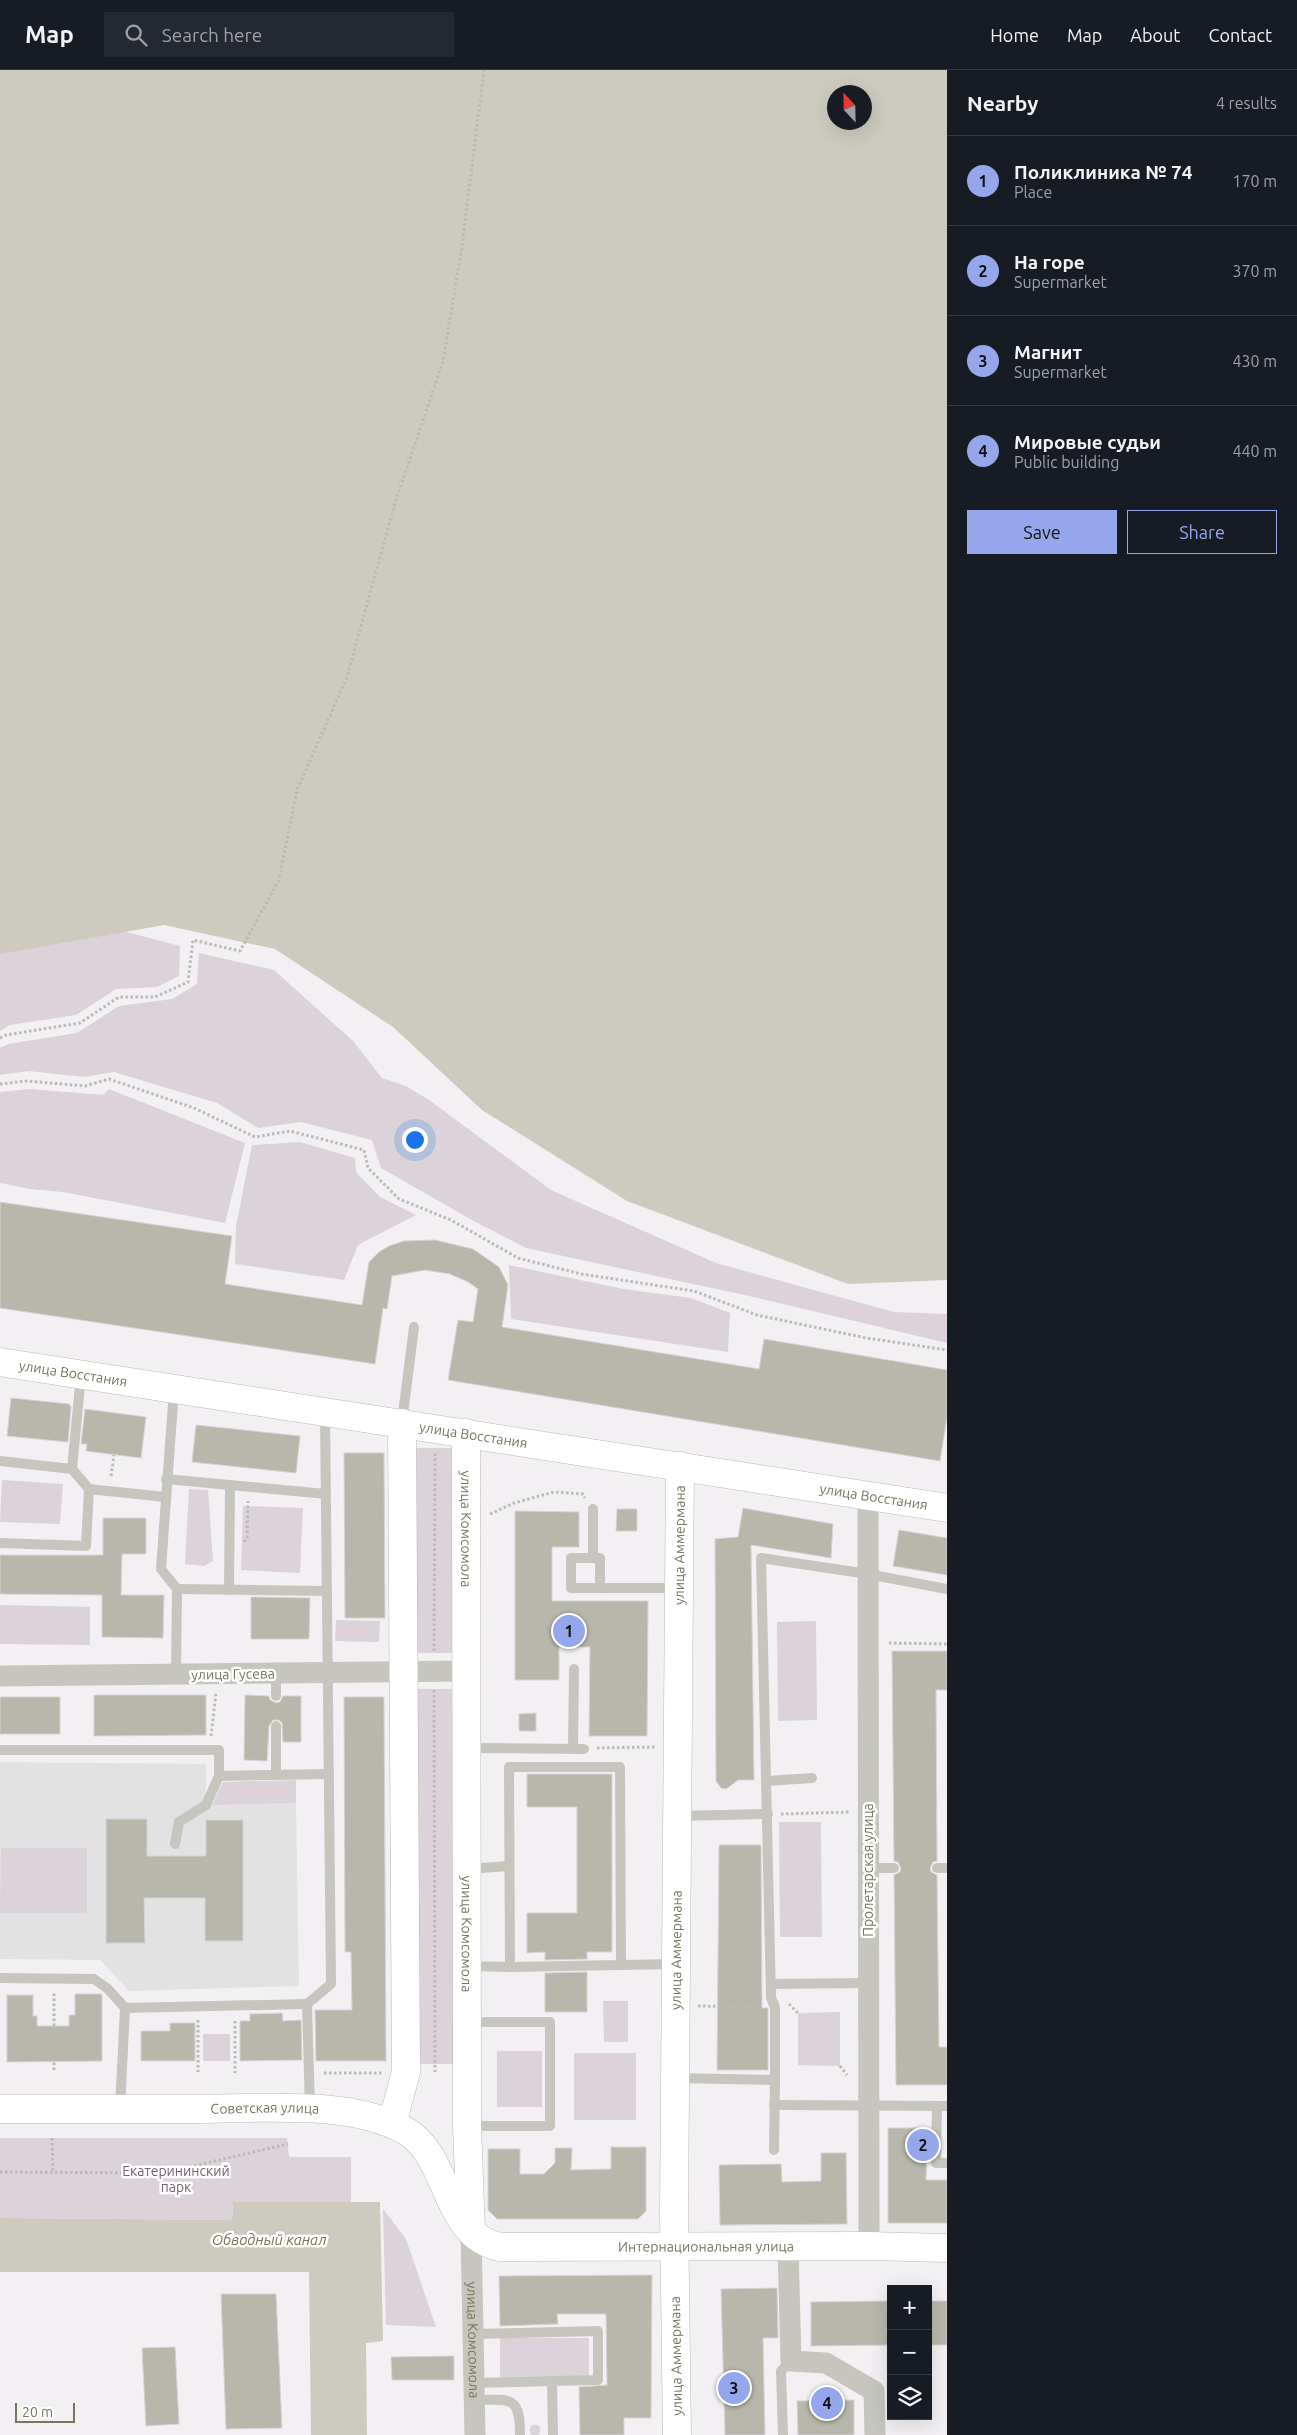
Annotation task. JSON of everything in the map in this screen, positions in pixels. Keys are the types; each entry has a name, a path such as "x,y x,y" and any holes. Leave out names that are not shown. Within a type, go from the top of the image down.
{"street":[{"name":"улица Восстания","path":"0,1362 868,1494 947,1508"},
{"path":"392,2124 406,2072 402,1423"},
{"name":"улица Комсомола","path":"466,1433 467,2126 474,2334 475,2435"},
{"name":"улица Аммермана","path":"677,2435 675,2078 680,1466"},
{"name":"Пролетарская улица","path":"868,1494 869,2246"},
{"name":"улица Гусева","path":"0,1676 466,1672"},
{"name":"Советская улица","path":"0,2109 310,2109 353,2114 392,2124 413,2136 423,2146 461,2219 471,2232"},
{"name":"Интернациональная улица","path":"471,2232 484,2242 500,2247 869,2246 947,2248"},
{"path":"788,2246 791,2361 826,2363 874,2391 874,2435"}],"lane":[{"path":"402,1423 414,1327"},
{"path":"72,1469 81,1374"},
{"path":"174,1389 166,1478 161,1569 177,1589 176,1674"},
{"path":"125,2008 307,2004 331,1984 325,1412"},
{"path":"0,1461 72,1469 89,1489 86,1546 0,1543"},
{"path":"166,1478 326,1494"},
{"path":"228,1590 230,1485"},
{"path":"89,1489 165,1497"},
{"path":"593,1509 593,1558"},
{"path":"600,1588 600,1558 571,1558 571,1588 600,1588 679,1588"},
{"path":"774,2150 775,2007 771,1998 761,1558 868,1574 947,1589"},
{"path":"177,1589 326,1591"},
{"path":"466,1748 578,1749 574,1669"},
{"path":"276,1673 276,1696"},
{"path":"276,1726 276,1775"},
{"path":"0,1750 219,1750 219,1776 206,1805 179,1822 176,1844"},
{"path":"510,1967 509,1767 620,1767 621,1965"},
{"path":"219,1776 329,1774"},
{"path":"767,1781 812,1778"},
{"path":"677,1816 768,1814"},
{"path":"467,1869 509,1866"},
{"path":"868,1868 894,1868"},
{"path":"467,1966 676,1964"},
{"path":"0,1978 94,1979 108,1989 125,2008 120,2109"},
{"path":"771,1984 868,1983"},
{"path":"307,2004 310,2109"},
{"path":"467,2022 550,2022 550,2126 467,2126"},
{"path":"675,2078 775,2080"},
{"path":"774,2105 942,2106 936,2163 947,2163"},
{"path":"474,2334 598,2331 598,2380 552,2381 475,2391"},
{"path":"783,2435 781,2371 791,2361"},
{"path":"552,2381 553,2435"},
{"path":"475,2391 516,2404 520,2414 520,2435"}],"path":[{"path":"0,1038 6,1035 80,1023 118,997 155,996 188,982 193,940 240,951 279,880 297,790 347,677 394,506 443,361 461,253 484,70"},
{"path":"0,1084 27,1081 85,1086 109,1079 194,1108 256,1137 290,1131 364,1150 368,1168 399,1198 451,1220 518,1258 581,1274 694,1291 757,1315 848,1334 947,1350"},
{"path":"435,1450 435,2072"},
{"path":"109,1491 114,1455"},
{"path":"482,1518 514,1503 554,1492 583,1494 586,1500"},
{"path":"886,1643 947,1644"},
{"path":"209,1749 216,1691"},
{"path":"578,1749 678,1747"},
{"path":"768,1814 868,1812"},
{"path":"54,1978 54,2026"},
{"path":"235,2005 235,2073"},
{"path":"198,2006 198,2072"},
{"path":"718,2006 762,2007"},
{"path":"54,2062 54,2070"},
{"path":"52,2138 53,2171"},
{"path":"0,2172 163,2173 288,2144"}],"shaded area":[{"path":"0,1762 206,1764 206,1805 296,1803 299,1986 129,1991 100,1960 0,1959"}],"green space":[{"path":"96,924 180,946 179,976 157,987 116,989 76,1015 10,1025 0,1031 0,941"},
{"path":"199,953 274,970 353,1041 382,1078 406,1086 429,1100 551,1190 716,1263 894,1312 947,1314 947,1343 749,1296 526,1248 470,1219 381,1168 372,1140 301,1122 258,1128 217,1103 114,1072 84,1077 29,1071 0,1075 0,1048 8,1044 77,1033 119,1006 172,999 197,984"},
{"path":"29,1089 103,1095 109,1089 245,1143 225,1223 63,1192 30,1189 0,1183 0,1092"},
{"path":"300,1142 355,1158 356,1172 380,1197 416,1215 358,1245 344,1280 235,1264 236,1226 252,1145"},
{"path":"509,1265 623,1289 691,1298 730,1313 728,1352 511,1319"},
{"path":"415,1448 453,1448 453,1653 414,1653"},
{"path":"2,1480 63,1484 60,1524 0,1522"},
{"path":"189,1489 208,1490 213,1561 204,1566 185,1564"},
{"path":"243,1506 303,1508 300,1573 241,1570"},
{"path":"0,1605 90,1607 90,1645 0,1644"},
{"path":"336,1620 380,1621 379,1642 335,1641"},
{"path":"816,1621 817,1720 778,1721 777,1622"},
{"path":"415,1689 454,1689 454,2064 415,2064"},
{"path":"296,1780 296,1803 212,1805 223,1782"},
{"path":"779,1822 821,1822 822,1937 780,1937"},
{"path":"1,1848 87,1848 87,1913 0,1913"},
{"path":"603,2001 628,2001 628,2042 604,2042"},
{"path":"840,2012 840,2066 798,2065 798,2013"},
{"path":"203,2034 230,2034 230,2061 203,2061"},
{"path":"497,2051 542,2051 542,2107 497,2107"},
{"path":"574,2053 636,2053 636,2120 574,2120"},
{"name":"Екатерининский парк","path":"0,2138 287,2138 289,2157 351,2157 351,2202 233,2202 232,2220 0,2218"},
{"path":"383,2209 406,2239 436,2327 386,2325"},
{"path":"500,2338 589,2338 589,2376 500,2377"},
{"path":"535,2424 541,2430 535,2436 529,2430"}],"water":[{"path":"0,70 947,70 947,1280 848,1284 627,1201 482,1110 393,1027 275,949 164,925 0,954"},
{"name":"Обводный канал","path":"233,2202 380,2202 383,2341 366,2343 367,2435 311,2435 309,2272 0,2272 0,2218 232,2220"}],"building":[{"path":"0,1202 232,1236 225,1284 362,1305 369,1262 379,1252 404,1241 435,1240 473,1249 499,1267 508,1285 502,1327 759,1369 764,1339 947,1370 947,1417 940,1461 448,1380 458,1320 473,1322 478,1289 450,1274 425,1270 392,1276 387,1309 383,1308 375,1364 0,1308"},
{"path":"11,1398 69,1404 71,1407 68,1442 7,1436"},
{"path":"85,1409 146,1417 141,1458 86,1451 87,1444 81,1444"},
{"path":"196,1425 300,1436 296,1473 192,1462"},
{"path":"344,1453 384,1453 385,1618 345,1618"},
{"path":"743,1508 833,1524 831,1558 751,1545 754,1780 738,1780 726,1789 721,1788 716,1781 715,1539 738,1537"},
{"path":"617,1509 637,1509 637,1531 616,1531"},
{"path":"515,1511 579,1512 579,1547 552,1547 552,1601 648,1601 647,1736 589,1736 590,1647 559,1647 559,1680 515,1680"},
{"path":"103,1518 146,1518 146,1554 122,1554 121,1595 164,1595 163,1638 102,1637 102,1595 0,1594 0,1555 103,1555"},
{"path":"899,1530 947,1538 947,1575 893,1566"},
{"path":"251,1597 310,1598 309,1639 251,1639"},
{"path":"892,1651 947,1651 947,1690 936,1690 937,1861 933,1862 930,1868 931,1872 937,1875 939,2047 947,2047 947,2085 896,2085 894,1875 900,1872 901,1868 898,1862 894,1861"},
{"path":"94,1695 206,1695 206,1735 94,1736"},
{"path":"245,1695 269,1696 270,1700 276,1703 280,1702 283,1696 301,1696 301,1742 283,1742 282,1723 279,1720 273,1720 269,1726 267,1761 244,1760"},
{"path":"0,1697 60,1697 60,1734 0,1734"},
{"path":"344,1697 384,1697 386,2061 316,2061 315,2010 352,2010 351,1952 345,1952"},
{"path":"536,1713 536,1731 519,1731 519,1714"},
{"path":"527,1774 612,1774 612,1952 587,1952 587,1959 545,1960 545,1952 527,1953 527,1913 577,1913 577,1807 527,1807"},
{"path":"106,1819 147,1819 147,1856 206,1856 206,1820 243,1820 243,1941 205,1941 205,1898 144,1898 145,1943 106,1943"},
{"path":"719,1845 761,1845 762,2008 768,2008 768,2070 717,2070"},
{"path":"587,1972 587,2012 545,2012 545,1973"},
{"path":"75,1994 102,1994 102,2061 7,2062 7,1995 33,1995 33,2016 37,2016 37,2026 69,2026 69,2015 75,2015"},
{"path":"282,2013 283,2021 301,2020 302,2060 240,2061 240,2021 250,2021 250,2014"},
{"path":"170,2023 195,2023 195,2061 141,2061 141,2031 170,2031"},
{"path":"888,2128 927,2128 926,2180 947,2180 947,2223 888,2223"},
{"path":"611,2147 646,2147 646,2211 638,2219 497,2219 488,2210 488,2149 520,2149 520,2174 544,2174 555,2163 555,2148 572,2148 571,2170 611,2169"},
{"path":"821,2153 846,2153 847,2224 720,2225 719,2165 781,2164 782,2182 821,2181"},
{"path":"652,2275 651,2418 624,2418 624,2435 580,2435 579,2387 607,2385 606,2314 557,2314 558,2324 500,2326 499,2276"},
{"path":"777,2288 778,2338 763,2338 765,2435 725,2435 721,2289"},
{"path":"221,2294 276,2294 282,2428 226,2429"},
{"path":"887,2301 887,2345 811,2346 811,2302"},
{"path":"932,2301 947,2301 947,2345 932,2345"},
{"path":"175,2347 179,2424 146,2426 142,2348"},
{"path":"454,2356 454,2380 392,2380 391,2357"},
{"path":"854,2400 854,2435 798,2435 797,2401"}],"place":[{"name":"Поликлиника № 74","path":"569,1631"},
{"name":"На горе","path":"923,2145"},
{"name":"Магнит","path":"734,2388"},
{"name":"Мировые судьи","path":"827,2403"}]}
